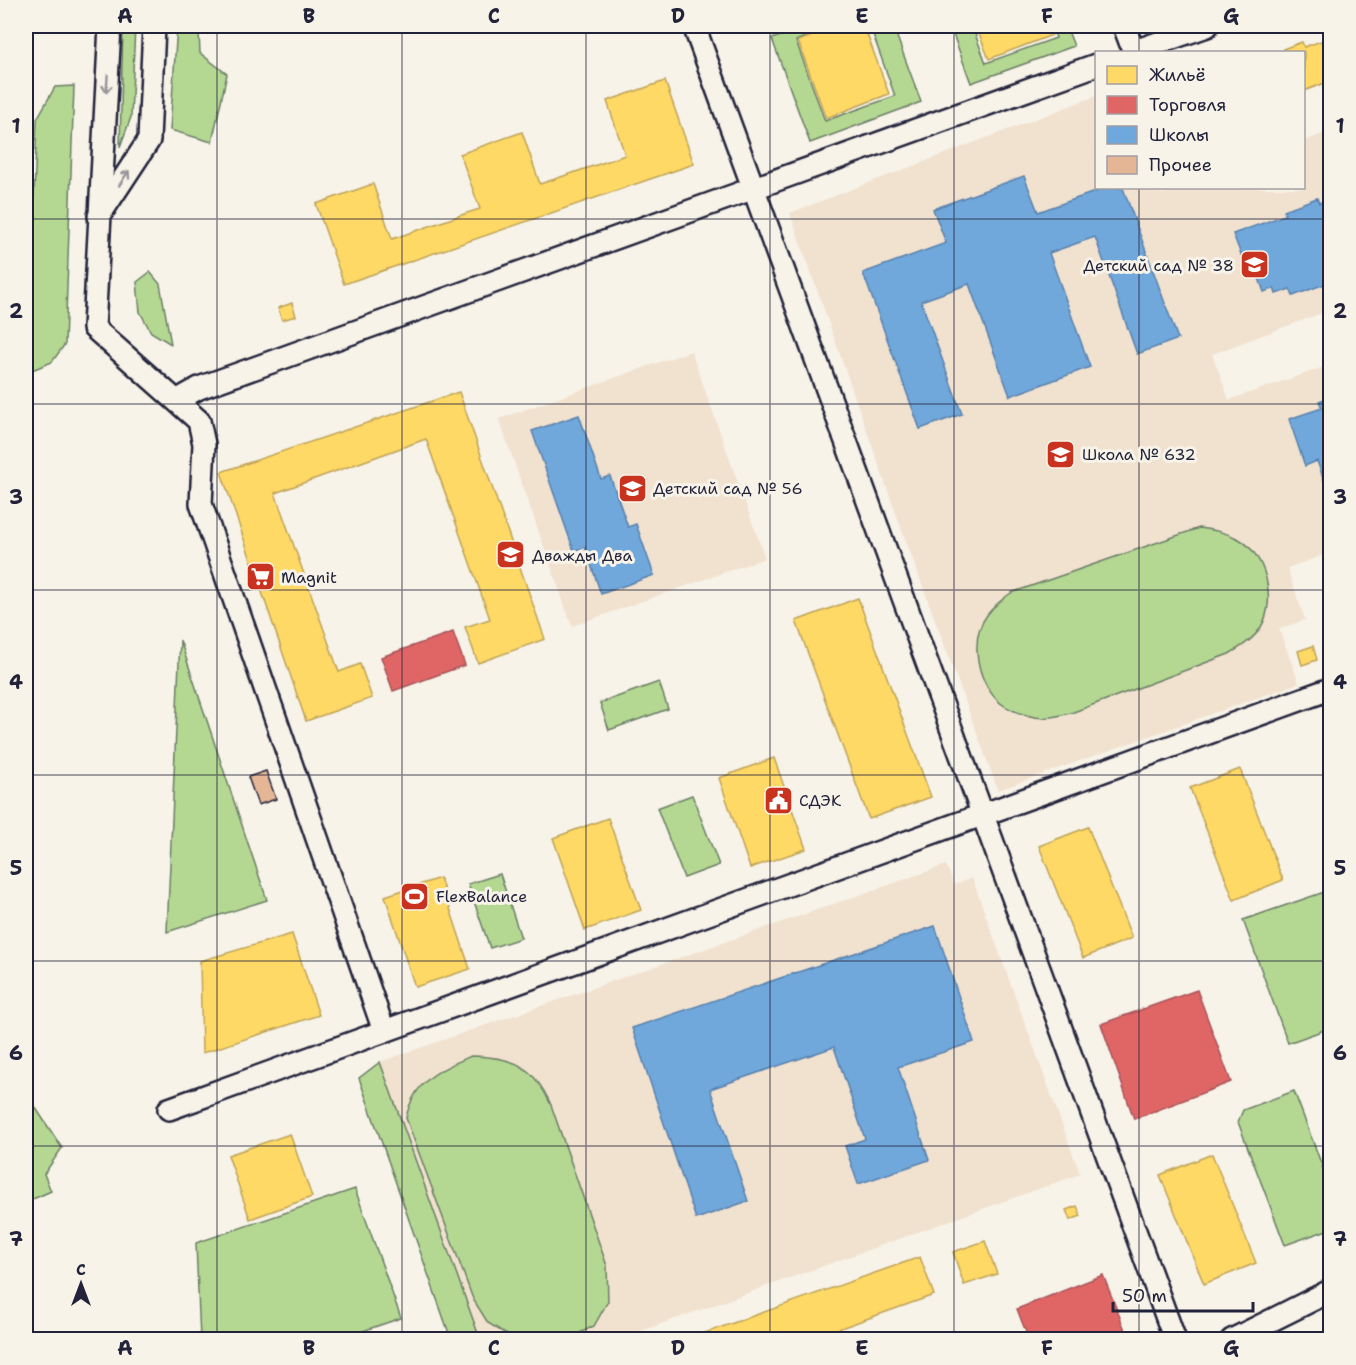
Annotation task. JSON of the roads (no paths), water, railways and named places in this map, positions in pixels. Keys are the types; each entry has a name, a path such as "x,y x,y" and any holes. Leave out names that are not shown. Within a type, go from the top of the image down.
{"street":[{"path":"110,26 93,328 178,400 199,421 204,444 201,504 384,1031"},
{"path":"98,216 149,140 154,26"},
{"path":"694,26 1174,1340"},
{"path":"1124,26 1133,51"},
{"path":"1136,51 1208,26"},
{"path":"178,400 199,388 1095,65"},
{"path":"169,1109 1330,689"},
{"path":"1232,1340 1330,1291"}],"place":[{"name":"Детский сад № 38","path":"1255,265"},
{"name":"Школа № 632","path":"1061,454"},
{"name":"Детский сад № 56","path":"632,488"},
{"name":"Дважды Два","path":"511,555"},
{"name":"Magnit","path":"260,577"},
{"name":"СДЭК","path":"778,800"},
{"name":"FlexBalance","path":"415,896"}]}
